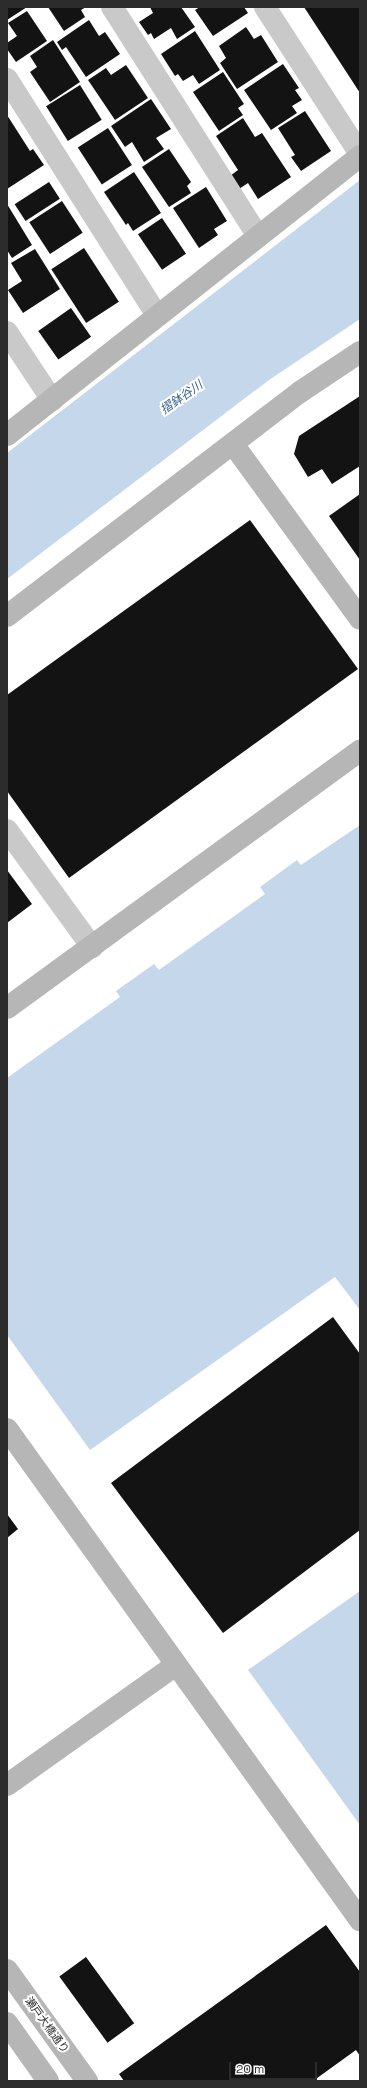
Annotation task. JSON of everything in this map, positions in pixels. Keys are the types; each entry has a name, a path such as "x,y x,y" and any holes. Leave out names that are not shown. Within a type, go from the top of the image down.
{"street":[{"path":"112,7 258,236"},
{"path":"7,435 360,155 265,7"},
{"path":"7,79 157,315"},
{"path":"7,332 52,400"},
{"path":"7,616 300,392 360,352"},
{"path":"233,444 360,619"},
{"path":"7,1008 360,751"},
{"path":"7,830 92,947"},
{"path":"7,1429 360,1920"},
{"path":"7,1785 176,1665"},
{"name":"瀬戸大橋通り","path":"7,1970 87,2081"},
{"path":"7,2023 48,2081"}],"water":[{"name":"摺鉢谷川","path":"360,180 360,319 269,380 7,579 7,453"},
{"path":"360,825 360,1310 335,1277 90,1450 7,1335 7,1078 120,997 116,991 154,964 159,970 265,894 260,887 297,860 301,865"},
{"path":"360,1591 360,1825 248,1670"}],"building":[{"path":"7,7 27,7 7,20"},
{"path":"48,7 86,7 81,10 85,17 64,31"},
{"path":"150,7 181,7 195,27 177,39 171,28 154,39 151,33 148,35 139,22 153,13"},
{"path":"200,7 244,7 248,13 213,36 195,10"},
{"path":"304,7 360,7 360,93"},
{"path":"27,11 47,41 16,62 7,49 7,43 17,36 8,23"},
{"path":"89,20 99,36 105,32 120,54 86,77 66,47 62,50 57,42"},
{"path":"246,27 254,39 261,35 278,62 237,89 220,63 226,58 219,46"},
{"path":"195,31 220,70 199,84 193,75 183,81 178,74 175,76 161,54"},
{"path":"53,40 80,82 50,102 30,72 37,67 30,56"},
{"path":"283,64 299,88 295,90 302,100 292,106 297,113 271,130 244,90"},
{"path":"126,65 148,98 115,120 88,80 106,68 111,75"},
{"path":"223,72 244,104 238,108 243,115 219,131 193,92"},
{"path":"80,85 102,120 68,141 46,106"},
{"path":"151,99 171,129 156,138 164,149 144,162 132,142 125,147 111,126"},
{"path":"305,111 331,151 301,171 291,157 295,155 278,128"},
{"path":"7,115 30,151 33,149 44,165 7,189"},
{"path":"243,118 255,137 262,133 291,177 258,199 248,183 239,189 230,176 238,170 216,136"},
{"path":"108,128 132,165 102,185 78,148"},
{"path":"169,149 191,182 187,186 191,193 169,207 142,167"},
{"path":"134,172 161,213 133,231 128,223 126,225 104,192"},
{"path":"49,182 60,199 26,221 15,204"},
{"path":"206,187 227,221 214,229 218,235 199,248 173,208"},
{"path":"62,201 83,233 50,254 29,222"},
{"path":"7,204 32,245 12,258 7,250"},
{"path":"162,218 186,254 162,270 138,234"},
{"path":"84,248 119,302 86,323 51,269"},
{"path":"35,249 60,289 23,313 8,290 22,281 11,263"},
{"path":"71,308 91,337 58,360 38,331"},
{"path":"360,396 360,466 332,484 322,469 308,477 294,454 299,436"},
{"path":"360,494 360,560 329,516"},
{"path":"250,520 358,669 69,878 7,791 7,695"},
{"path":"7,870 32,904 7,923"},
{"path":"333,1317 360,1354 360,1530 223,1633 111,1483"},
{"path":"7,1514 18,1529 7,1538"},
{"path":"326,1925 360,1972 360,2056 356,2050 313,2081 124,2081 119,2074"},
{"path":"86,1957 134,2023 108,2043 59,1976"}]}
